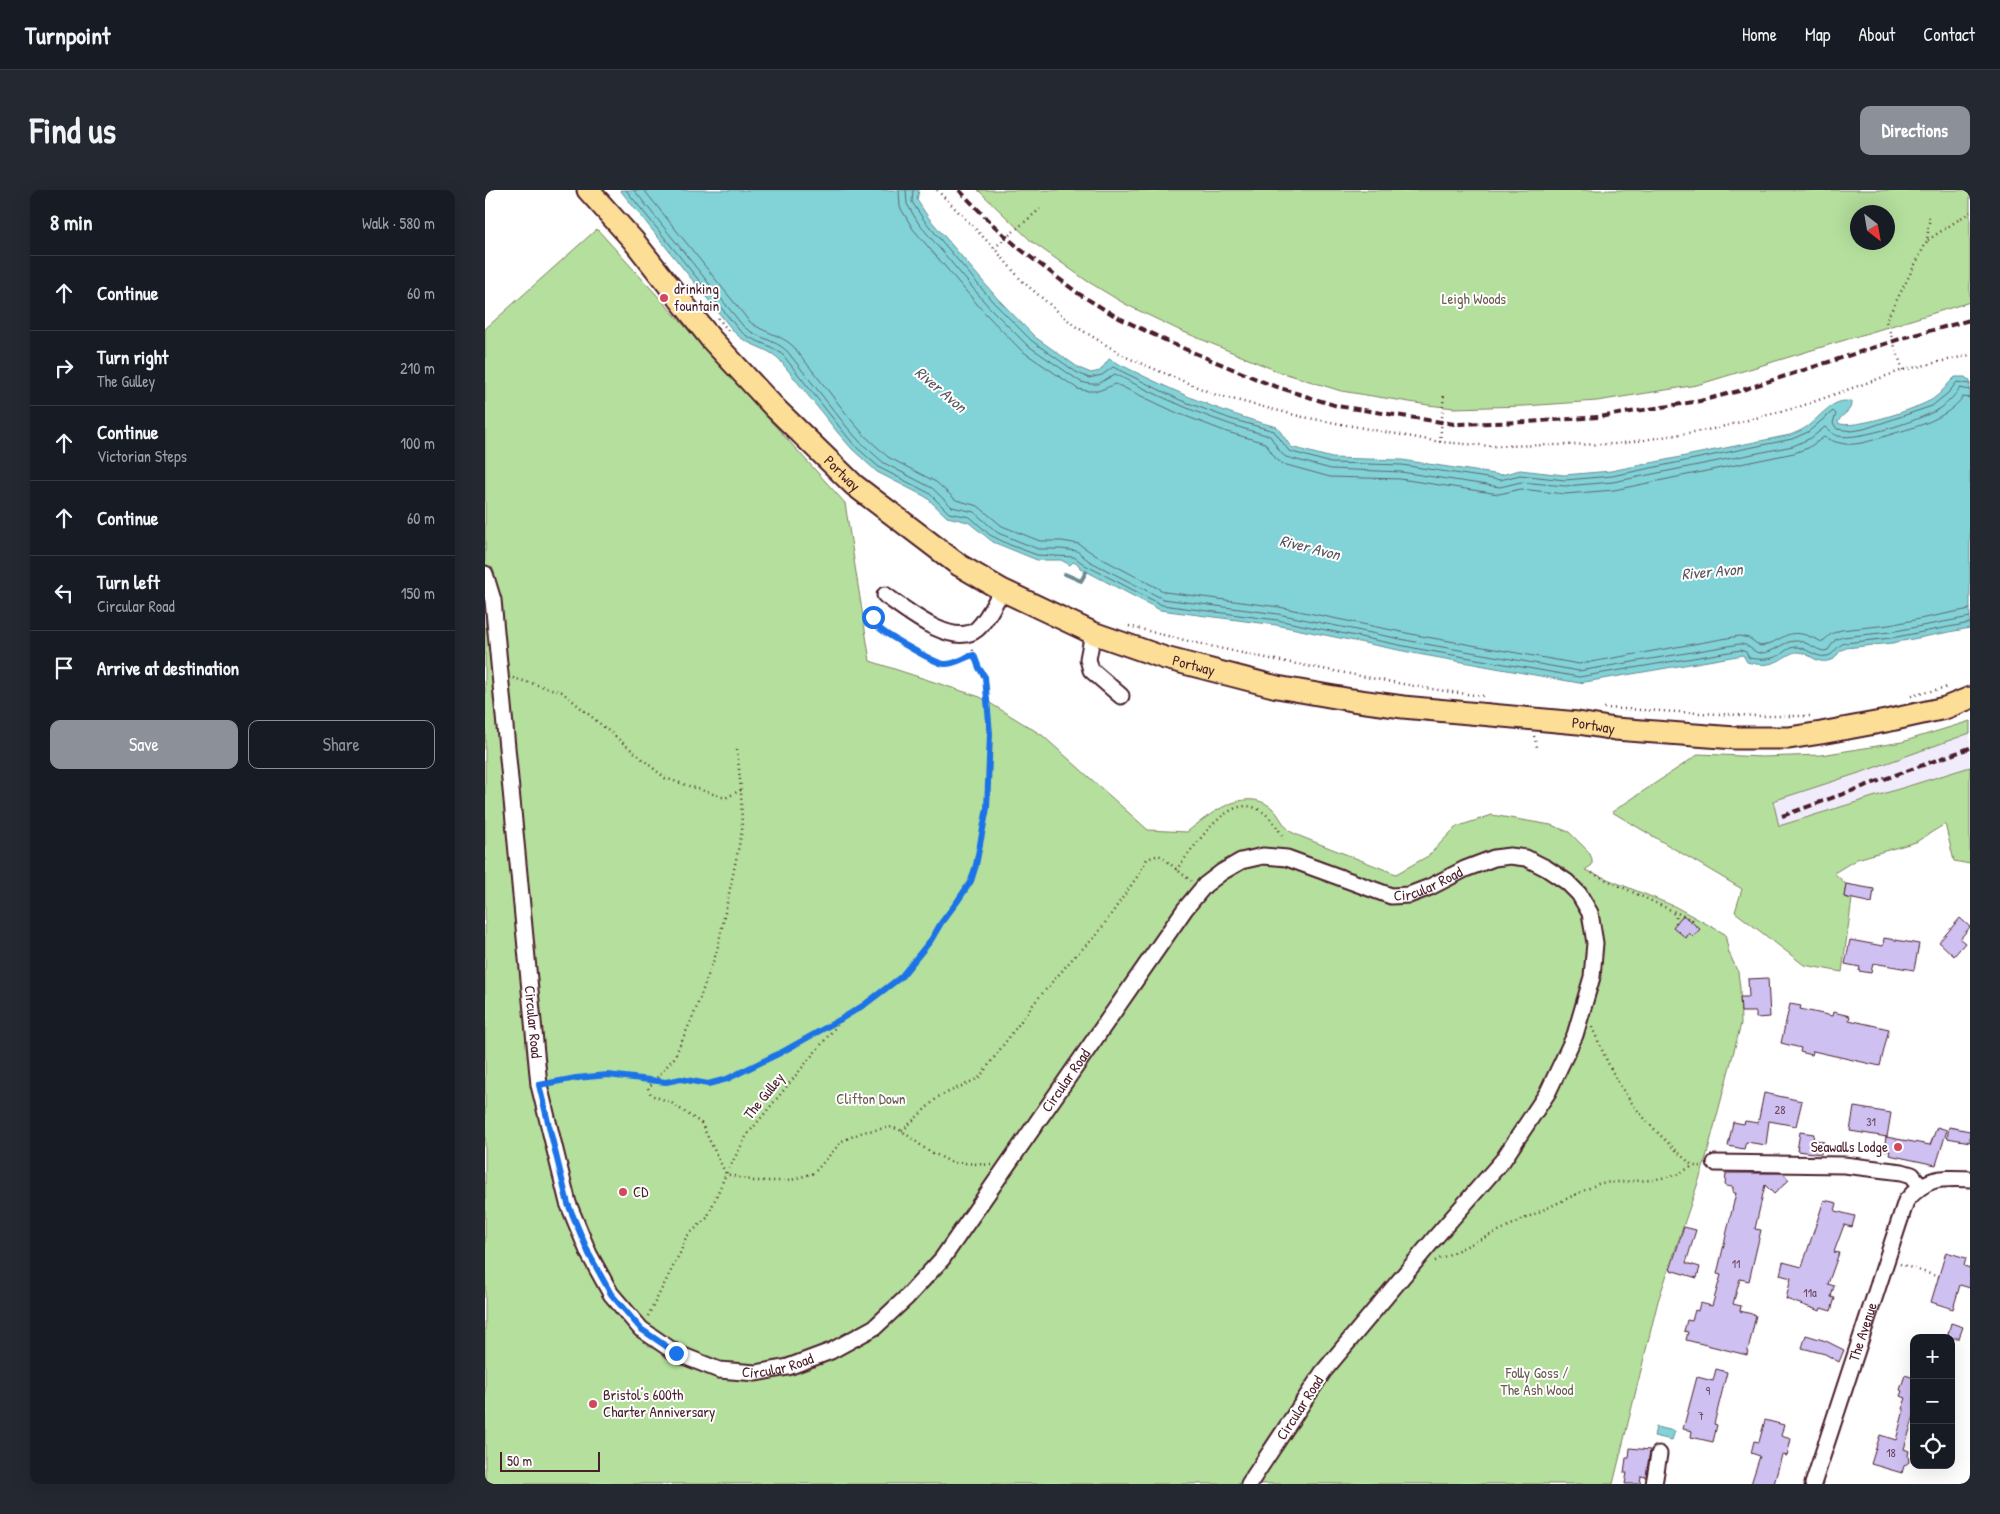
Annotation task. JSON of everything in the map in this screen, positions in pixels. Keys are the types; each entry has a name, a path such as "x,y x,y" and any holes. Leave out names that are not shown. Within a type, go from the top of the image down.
{"highway":[{"name":"Portway","path":"587,190 633,240 711,339 775,408 854,485 959,565 1002,590 1093,633 1165,658 1277,687 1352,700 1403,707 1578,723 1615,729 1735,738 1789,738 1828,732 1920,714 1945,708 1970,698"}],"street":[{"name":"Circular Road","path":"485,574 494,609 539,1085 568,1204 589,1254 611,1294 641,1329 676,1353 719,1370 756,1373 788,1367 831,1351 875,1327 907,1297 942,1260 1185,909 1205,885 1241,861 1263,856 1287,858 1391,896 1409,895 1465,869 1494,858 1510,856 1526,858 1546,868 1567,882 1579,894 1590,913 1595,942 1592,977 1575,1035 1548,1092 1503,1160 1323,1372 1249,1484"},
{"path":"885,595 940,630 957,636 968,635 979,626 1002,590"},
{"path":"1093,633 1088,659 1091,670 1121,696"},
{"path":"1715,1163 1844,1165 1892,1170 1912,1175 1920,1185 1943,1178 1970,1179"},
{"name":"The Avenue","path":"1813,1484 1906,1200 1920,1185"},
{"path":"1654,1484 1659,1454"}],"path":[{"path":"937,190 994,248 1023,281 1075,326 1126,357 1216,395 1303,417 1440,442 1492,446 1618,444 1713,429 1799,407 1903,370 1970,355"},
{"path":"994,248 1040,209"},
{"path":"1927,241 1970,212"},
{"path":"1903,370 1886,321 1927,241 1930,214"},
{"path":"715,314 734,337"},
{"path":"1440,442 1444,393"},
{"path":"873,617 878,627 932,661 953,664 974,655"},
{"name":"Portway","path":"1124,624 1190,642 1313,667 1444,691 1492,696"},
{"name":"The Gulley","path":"647,1319 687,1237 707,1218 726,1174 747,1135 841,1019 864,1005 901,977 931,940 971,881 987,808 990,743 985,677 979,668 968,635"},
{"path":"509,677 561,692 665,778 725,798 741,790"},
{"path":"1909,697 1952,686"},
{"name":"Portway","path":"1597,708 1757,716 1812,716"},
{"path":"737,749 742,831 717,951 694,1014 674,1058 648,1088 651,1095 670,1102 701,1123 726,1174 754,1181 788,1181 814,1173 842,1141 863,1132 892,1127 902,1131 927,1150 951,1162 995,1165"},
{"path":"1176,870 1226,812 1241,806 1256,807 1277,826 1284,839"},
{"path":"902,1131 938,1097 979,1078 1035,1002 1096,936 1139,874 1147,859 1159,856 1194,884"},
{"path":"1592,873 1669,911 1692,920 1691,922"},
{"path":"1669,911 1676,917 1676,924"},
{"path":"539,1085 576,1078 608,1075 659,1081 681,1079 708,1084 727,1079 782,1052 841,1019"},
{"path":"1591,1024 1611,1069 1629,1099 1657,1132 1693,1166"},
{"path":"1431,1262 1601,1184 1652,1180 1677,1175 1693,1166 1715,1163"},
{"path":"1886,1260 1939,1277"}],"shaded area":[{"path":"1970,733 1970,767 1779,826 1773,801 1862,772"}],"green space":[{"name":"Leigh Woods","path":"978,190 1970,190 1970,302 1697,385 1597,401 1454,408 1341,391 1277,371 1179,330 1125,304 1087,281 1031,241"},
{"name":"Clifton Down","path":"597,229 845,503 870,661 980,697 1042,735 1148,830 1187,832 1205,818 1227,805 1250,800 1261,802 1272,808 1293,833 1396,874 1428,856 1456,827 1492,815 1551,825 1569,832 1589,852 1592,865 1585,870 1674,906 1725,934 1729,953 1738,972 1741,1024 1704,1165 1658,1301 1613,1484 485,1484 485,329"},
{"path":"1970,721 1970,733 1862,772 1773,801 1779,826 1970,767 1970,864 1954,861 1945,824 1916,842 1857,859 1834,873 1846,884 1844,897 1852,899 1842,972 1804,965 1735,912 1742,889 1612,812 1699,754 1762,757 1821,755 1902,742"}],"water":[{"name":"River Avon","path":"620,190 919,190 917,200 928,217 997,298 1035,337 1079,368 1091,373 1100,371 1109,359 1171,389 1212,406 1277,427 1291,447 1332,458 1402,460 1501,475 1520,470 1564,475 1611,471 1790,435 1805,428 1838,402 1851,402 1851,406 1838,423 1845,425 1870,421 1900,413 1925,403 1936,397 1955,377 1965,377 1970,381 1970,628 1892,643 1846,648 1840,651 1834,659 1828,661 1818,660 1806,654 1796,652 1774,663 1759,664 1747,662 1743,655 1579,683 1418,654 1276,625 1160,610 1080,568 1079,565 1073,562 1070,565 1061,560 1037,560 993,542 968,522 947,517 926,497 877,472 838,433 779,359 735,333"},
{"path":"1656,1427 1675,1431 1672,1440 1654,1436"}],"building":[{"path":"1846,884 1874,889 1872,903 1844,897"},
{"path":"1683,915 1700,929 1693,937 1689,933 1686,938 1673,927"},
{"path":"1960,918 1970,927 1960,939 1965,943 1954,956 1939,942"},
{"path":"1884,938 1919,944 1914,970 1873,963 1871,973 1859,971 1860,967 1845,964 1850,940 1883,946"},
{"path":"1768,978 1770,1017 1756,1018 1756,1012 1741,1012 1740,997 1749,997 1748,979"},
{"path":"1790,1004 1801,1006 1800,1009 1832,1016 1833,1012 1850,1016 1849,1020 1889,1029 1880,1066 1813,1051 1812,1055 1800,1052 1801,1048 1781,1043"},
{"path":"1764,1093 1802,1101 1796,1126 1769,1121 1766,1145 1746,1142 1744,1149 1728,1146 1733,1122 1744,1124 1745,1121 1758,1123"},
{"path":"1854,1107 1891,1113 1887,1137 1850,1131"},
{"path":"1937,1127 1947,1130 1936,1165 1889,1155 1890,1151 1884,1150 1886,1137 1930,1145"},
{"path":"1949,1127 1970,1131 1970,1142 1947,1138"},
{"path":"1800,1132 1814,1134 1813,1139 1824,1142 1821,1154 1797,1151"},
{"path":"1726,1173 1783,1173 1789,1180 1774,1194 1765,1185 1755,1229 1761,1230 1749,1281 1740,1279 1733,1304 1741,1306 1740,1311 1756,1315 1747,1355 1686,1340 1688,1332 1684,1331 1687,1320 1692,1321 1695,1310 1698,1311 1700,1303 1712,1306 1721,1275 1717,1274 1736,1193 1733,1193 1733,1187 1725,1186"},
{"path":"1824,1200 1837,1203 1835,1211 1855,1216 1852,1227 1844,1225 1834,1252 1839,1253 1828,1284 1834,1286 1831,1297 1835,1298 1831,1311 1821,1308 1820,1311 1786,1299 1791,1278 1780,1275 1783,1262 1802,1267"},
{"path":"1684,1227 1696,1230 1686,1263 1700,1267 1697,1278 1670,1270"},
{"path":"1946,1252 1966,1258 1964,1266 1970,1268 1970,1288 1960,1285 1953,1309 1931,1302"},
{"path":"1951,1323 1963,1327 1959,1338 1955,1338 1955,1334 1948,1334"},
{"path":"1806,1335 1826,1341 1844,1350 1839,1362 1825,1354 1802,1348"},
{"path":"1716,1369 1727,1372 1714,1424 1717,1425 1713,1442 1691,1437 1692,1431 1683,1429 1697,1377 1713,1381"},
{"path":"1905,1375 1910,1377 1910,1429 1904,1449 1909,1451 1909,1462 1904,1466 1902,1473 1871,1464 1880,1435 1896,1440 1906,1398 1900,1396 1902,1391 1900,1390"},
{"path":"1765,1420 1784,1425 1781,1436 1791,1439 1787,1456 1782,1455 1774,1484 1751,1484 1760,1456 1751,1453 1754,1441 1759,1442"},
{"path":"1630,1448 1650,1450 1646,1477 1641,1476 1640,1484 1625,1484 1627,1473 1624,1473 1626,1458 1629,1458"}],"waterway":[{"path":"1065,574 1081,581 1086,572"}],"railway":[{"path":"959,190 1020,249 1079,294 1117,317 1173,344 1271,385 1337,406 1454,424 1599,417 1700,401 1739,391 1903,338 1970,320"},
{"path":"1782,816 1970,748"}],"place":[{"name":"drinking fountain","path":"664,298"},
{"name":"Seawalls Lodge","path":"1898,1147"},
{"name":"CD","path":"623,1192"},
{"name":"Bristol's 600th Charter Anniversary","path":"593,1404"}],"route":[{"path":"676,1353 641,1329 611,1294 589,1254 568,1204 539,1085 576,1078 608,1075 666,1082 681,1079 708,1084 727,1079 782,1052 864,1005 901,977 931,940 971,881 976,865 987,808 990,760 989,715 985,677 974,655 953,664 932,661 878,627 873,617"}],"park label":[{"name":"Folly Goss / The Ash Wood","path":"1537,1382"}]}
